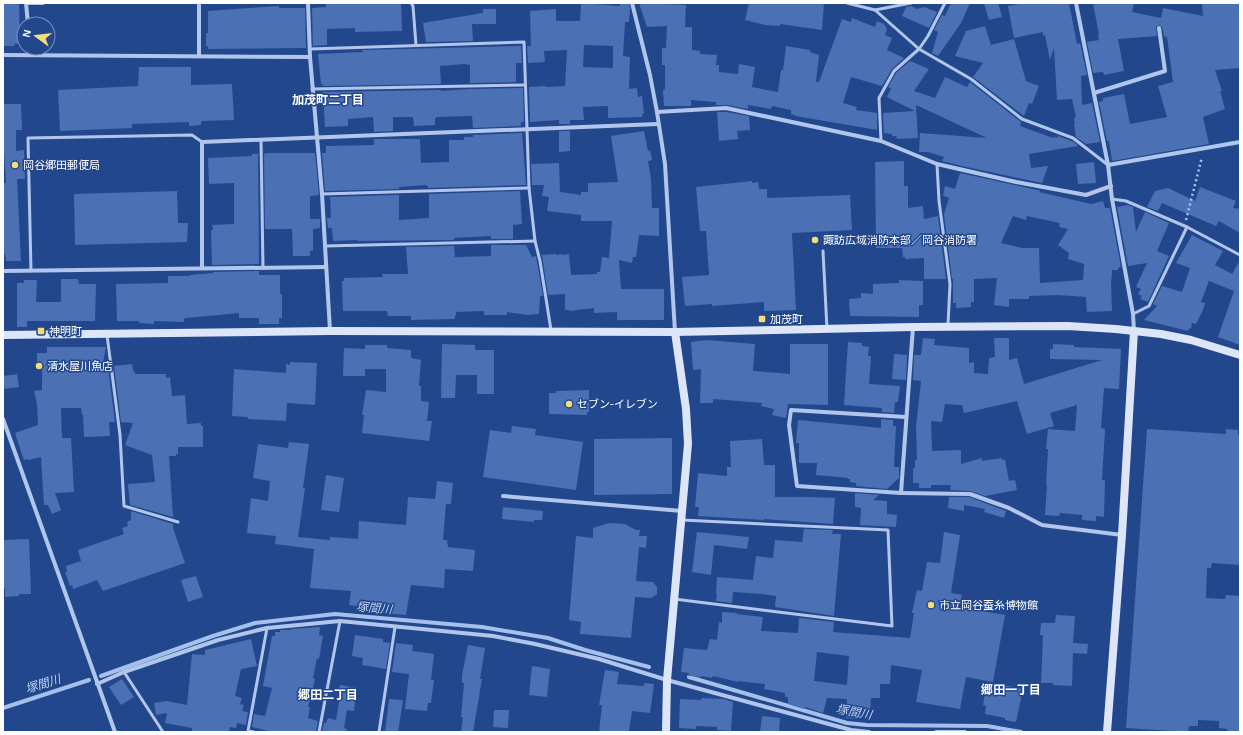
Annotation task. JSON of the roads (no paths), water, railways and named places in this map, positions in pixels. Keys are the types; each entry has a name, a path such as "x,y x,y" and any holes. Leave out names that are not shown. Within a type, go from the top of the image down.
{"street":[{"path":"27,16 26,3 43,3"},
{"path":"199,3 199,56"},
{"path":"308,3 312,89 322,194 330,331"},
{"path":"632,3 650,75 665,164 675,332 686,409 688,444 667,680 666,732"},
{"path":"1076,3 1108,165 1112,199 1133,314 1134,331 1122,535 1107,732"},
{"path":"1094,93 1165,71 1159,28"},
{"path":"56,55 310,57"},
{"path":"3,56 16,56"},
{"path":"657,112 726,108 881,141 937,164 1016,182 1086,195 1111,186"},
{"path":"202,268 202,142 658,124"},
{"path":"1108,165 1240,142"},
{"path":"3,271 326,268"},
{"path":"3,335 330,331 675,332 913,327 1068,326 1162,334 1190,340 1240,355"},
{"path":"900,493 913,327"},
{"path":"906,416 791,410 790,425 797,486 900,493 970,494 1010,508 1042,525 1122,535"},
{"path":"3,418 115,732"},
{"path":"503,496 682,511"},
{"path":"97,684 124,672 218,640 267,628 340,621 493,636 535,644 599,659 667,680 851,730 869,732"},
{"path":"936,732 965,732"}],"lane":[{"path":"411,3 413,6 416,45"},
{"path":"847,3 875,10 911,3"},
{"path":"881,141 879,98 894,71 919,49 928,36 945,3"},
{"path":"875,10 919,49 971,79 1022,118 1073,138 1108,165"},
{"path":"310,49 524,42 529,188 535,242 540,262 552,332"},
{"path":"312,89 525,85"},
{"path":"30,270 28,138 192,135 202,142"},
{"path":"261,140 263,268"},
{"path":"937,164 939,201 950,284 948,327"},
{"path":"322,194 529,188"},
{"path":"1112,199 1126,201 1186,226 1240,255"},
{"path":"1133,314 1149,306 1186,226"},
{"path":"325,246 535,242"},
{"path":"823,251 827,329"},
{"path":"107,334 120,435 124,506 178,522"},
{"path":"674,598 892,626 888,530 681,520"},
{"path":"319,732 340,621"},
{"path":"379,732 395,627"},
{"path":"254,732 248,731 267,628"},
{"path":"124,672 163,732"}],"waterway":[{"name":"塚間川","path":"101,676 213,636 255,623 335,614 482,627 548,638 585,650 649,667"},
{"name":"塚間川","path":"689,677 847,723 867,725 987,726 1021,732"},
{"name":"塚間川","path":"3,708 89,680"}],"place":[{"name":"岡谷郷田郵便局","path":"15,165"},
{"name":"諏訪広域消防本部／岡谷消防署","path":"815,240"},
{"name":"加茂町","path":"762,319"},
{"name":"神明町","path":"41,331"},
{"name":"清水屋川魚店","path":"39,366"},
{"name":"セブン-イレブン","path":"569,404"},
{"name":"市立岡谷蚕糸博物館","path":"931,605"}],"district":[{"name":"加茂町二丁目","path":"328,100"},
{"name":"郷田一丁目","path":"1011,690"},
{"name":"郷田二丁目","path":"328,695"}]}
